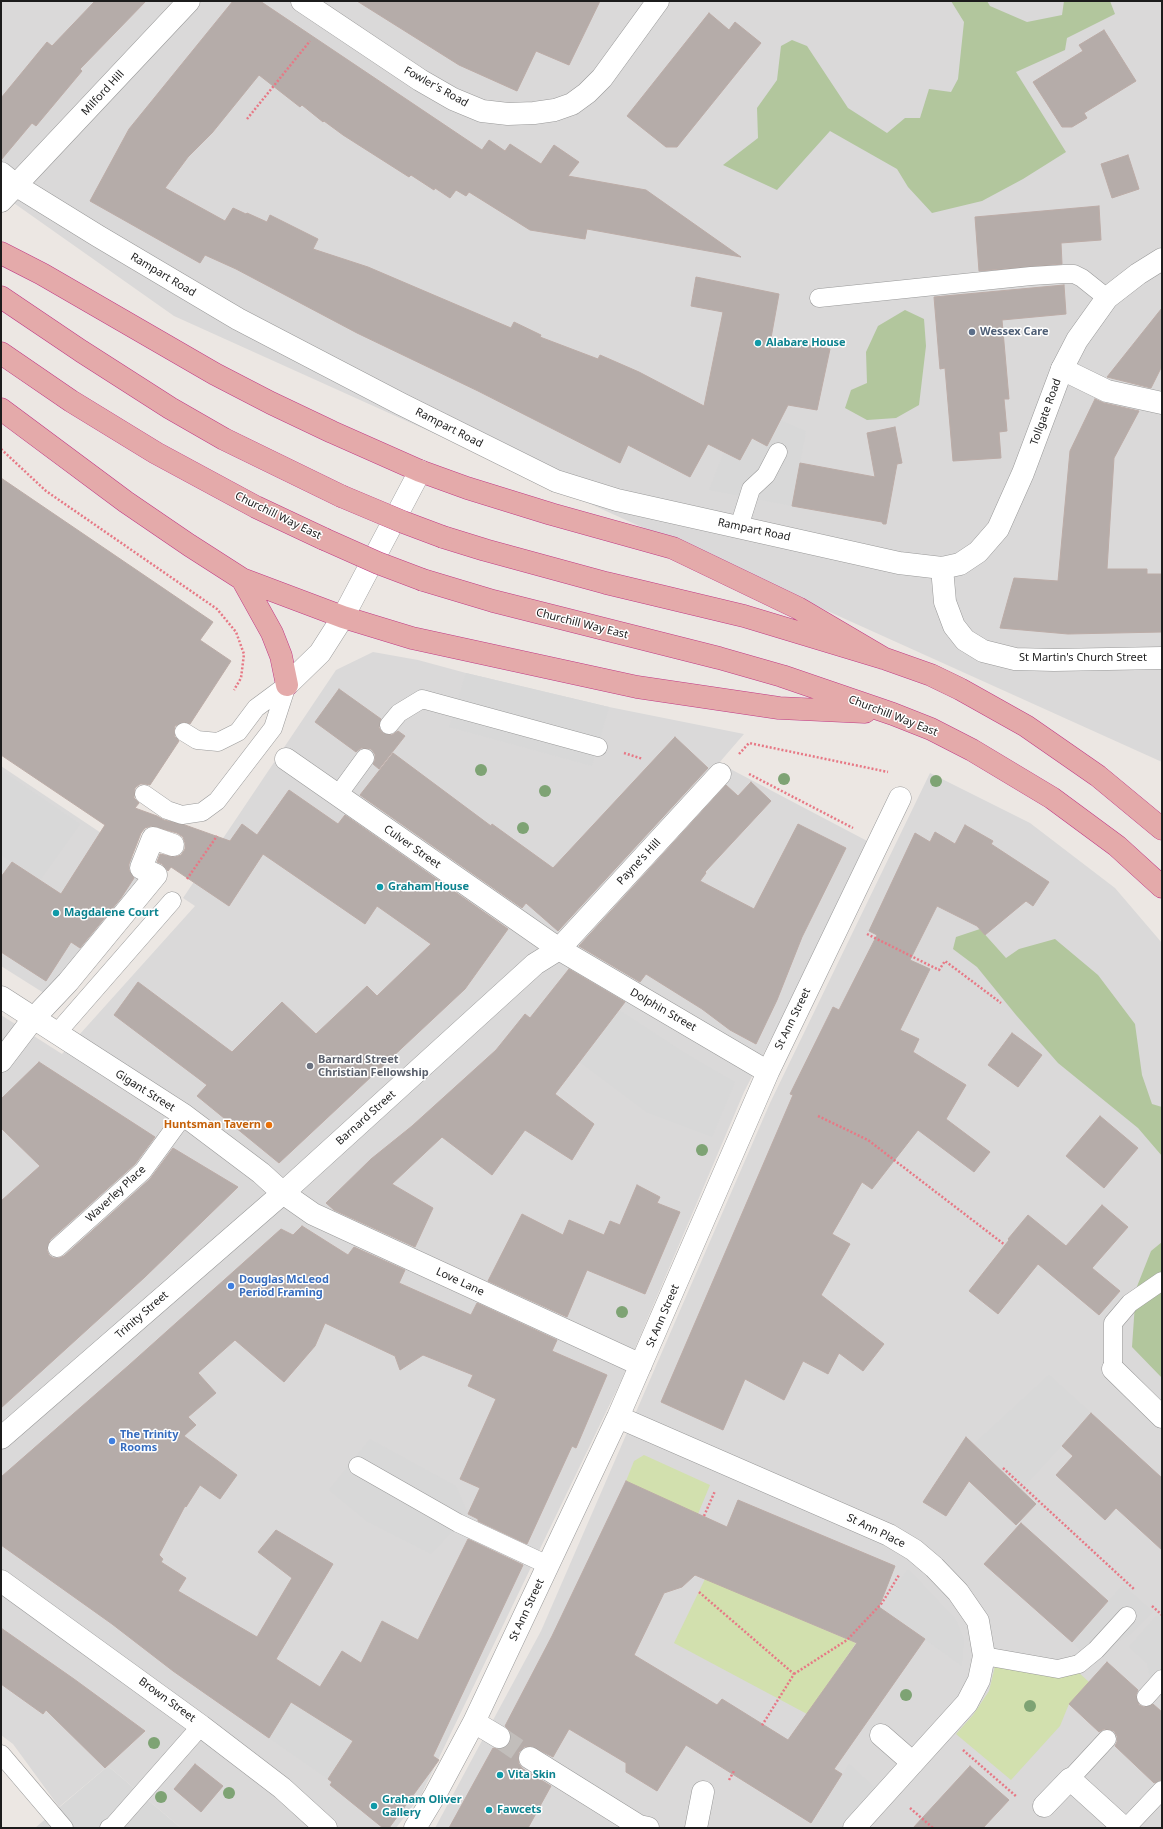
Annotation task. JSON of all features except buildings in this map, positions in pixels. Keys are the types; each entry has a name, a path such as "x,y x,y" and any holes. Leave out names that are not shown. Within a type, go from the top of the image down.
{"highway":[{"path":"4,255 42,274 156,341 271,403 420,471 515,504 673,548 798,608 883,658"},
{"path":"1,297 81,351 170,408 224,439 341,496 402,522 485,550 606,583 744,616 883,658 931,675 960,689 1026,726 1098,776 1162,830"},
{"name":"Churchill Way East","path":"1,353 71,401 156,453 256,507 378,563 423,580 493,601 782,676 893,714 931,729 972,750 1052,798 1117,846 1162,887"},
{"path":"1,410 126,502 189,546 242,579 343,617 412,638 637,687 779,708 893,714"},
{"path":"242,579 272,633 281,656 287,685"}],"street":[{"name":"Milford Hill","path":"1,201 9,179 189,1"},
{"name":"Fowler's Road","path":"302,1 420,80 453,99 482,110 508,114 534,113 555,110 572,104 587,93 602,78 658,1"},
{"name":"Rampart Road","path":"9,179 98,236 238,319 401,404 556,481 617,500 899,563 942,568"},
{"name":"Tollgate Road","path":"942,568 960,564 978,552 998,529 1024,473 1062,368 1077,340 1108,298 1138,274 1162,259"},
{"path":"1062,368 1107,391 1162,403"},
{"path":"287,685 320,653 343,617 420,471"},
{"name":"St Martin's Church Street","path":"942,568 946,602 954,626 965,640 983,651 1015,659 1054,660 1162,658"},
{"name":"Culver Street","path":"286,758 559,949"},
{"name":"Payne's Hill","path":"559,949 725,769"},
{"name":"St Ann Street","path":"415,1828 435,1795 474,1722 618,1417 768,1072 900,798"},
{"path":"1,1061 33,1019 68,982 156,875 141,868 153,838 173,845"},
{"name":"Dolphin Street","path":"559,949 768,1072"},
{"name":"Barnard Street","path":"283,1193 535,964 559,949"},
{"name":"Gigant Street","path":"1,997 184,1116 261,1173 283,1193"},
{"name":"Love Lane","path":"283,1193 313,1214 641,1365"},
{"name":"Trinity Street","path":"1,1438 283,1193"},
{"path":"1113,1369 1162,1417"},
{"name":"St Ann Place","path":"618,1417 889,1535 914,1550 934,1567 958,1592 978,1622 984,1656 979,1680 967,1703 854,1828"},
{"name":"Brown Street","path":"1,1581 201,1726 282,1788 326,1828"},
{"path":"474,1722 499,1737"},
{"path":"881,1735 913,1763"},
{"path":"530,1758 639,1826 648,1828"},
{"path":"1044,1806 1070,1779 1125,1828"},
{"path":"696,1828 702,1792"}],"lane":[{"path":"819,298 1030,276 1064,274 1074,274 1082,278 1108,298"},
{"path":"739,527 751,489 766,474 778,452"},
{"path":"184,732 197,740 218,742 238,732 256,708 287,685"},
{"path":"144,794 167,810 182,815 202,812 217,801 273,728 287,685"},
{"path":"389,725 399,713 422,699 598,747"},
{"path":"338,795 365,758"},
{"path":"56,1034 172,901"},
{"name":"Waverley Place","path":"57,1248 143,1171 184,1116"},
{"path":"1113,1369 1113,1323 1130,1302 1162,1282"},
{"path":"358,1466 458,1523 548,1565"},
{"path":"984,1656 1058,1669 1079,1664 1096,1650 1127,1616"},
{"path":"1146,1697 1162,1679"},
{"path":"109,1828 113,1826 201,1726"},
{"path":"1070,1779 1106,1739"},
{"path":"1,1754 64,1828"},
{"path":"1125,1828 1162,1790"}],"path":[{"path":"247,118 328,19"},
{"path":"1,449 46,491 217,609 236,632 244,654 241,678 233,691"},
{"path":"878,841 725,769 749,743 888,771 880,790 900,798"},
{"path":"841,921 939,970 945,961 1000,1003"},
{"path":"818,1116 868,1140 1005,1245"},
{"path":"1003,1468 1139,1593"},
{"path":"761,1727 794,1674 847,1640 882,1602 914,1550"},
{"path":"699,1592 794,1674"},
{"path":"1150,1604 1162,1615"},
{"path":"942,1732 1036,1814 1044,1806"}],"shaded area":[{"path":"1,1 1162,1 1162,762 174,316 1,194"},
{"path":"780,420 806,431 792,506 709,490 724,452 740,460 752,438"},
{"path":"373,652 418,660 609,707 744,734 719,763 871,843 744,1092 621,1381 421,1795 396,1828 181,1828 108,1766 59,1807 13,1744 1,1735 1,1015 62,1054 195,906 183,898 336,670"},
{"path":"466,673 609,707 592,766 449,727"},
{"path":"1,766 116,843 114,850 138,859 135,871 140,886 47,995 1,966"},
{"path":"1,770 80,824 40,880 1,855"},
{"path":"930,773 1030,823 1115,888 1162,943 1162,1828 435,1828 541,1631 770,1103"},
{"path":"619,1010 685,1053 735,1082 712,1137 648,1113 580,1062"},
{"path":"1049,1375 1091,1413 1021,1490 974,1444"},
{"path":"370,1439 456,1486 468,1514 431,1554 368,1522 329,1490"},
{"path":"908,1569 956,1620 964,1640 962,1666 881,1608"},
{"path":"1123,1585 1153,1612 1131,1634 1116,1643 1096,1664 1072,1642"},
{"path":"1157,1615 1162,1620 1162,1688 1150,1677 1147,1663 1129,1647"},
{"path":"291,1702 353,1741 328,1779 269,1738"},
{"path":"849,1764 876,1789 844,1828 810,1828"},
{"path":"108,1766 181,1828 35,1828"}],"green space":[{"path":"951,1 987,1 990,6 1027,22 1062,15 1064,1 1110,1 1115,14 1067,38 1065,50 1016,72 1066,152 1023,179 982,201 932,213 908,187 897,169 830,131 777,190 723,165 758,138 757,108 777,80 781,46 792,40 807,46 848,108 887,133 905,118 920,118 929,89 951,92 958,79 964,22"},
{"path":"905,310 924,319 926,346 919,405 896,418 867,420 845,408 851,390 867,383 866,352 878,326"},
{"path":"980,929 1006,958 1019,949 1055,939 1098,975 1135,1024 1142,1075 1152,1104 1162,1107 1162,1156 1138,1128 1058,1063 977,967 953,949 956,937"},
{"path":"1162,1242 1162,1378 1132,1347 1136,1289 1151,1251"},
{"path":"644,1455 710,1485 698,1514 626,1481 634,1461"},
{"path":"705,1579 856,1643 807,1714 674,1643"},
{"path":"995,1666 1077,1671 1089,1682 1069,1704 1060,1726 1011,1780 956,1734 973,1715 989,1691"}],"tunnel":[{"path":"499,1737 530,1758"}],"place":[{"name":"Wessex Care","path":"972,332"},
{"name":"Alabare House","path":"758,343"},
{"name":"Graham House","path":"380,887"},
{"name":"Magdalene Court","path":"56,913"},
{"name":"Barnard Street Christian Fellowship","path":"310,1066"},
{"name":"Huntsman Tavern","path":"269,1125"},
{"name":"Douglas McLeod Period Framing","path":"231,1286"},
{"name":"The Trinity Rooms","path":"112,1441"},
{"name":"Vita Skin","path":"500,1775"},
{"name":"Graham Oliver Gallery","path":"374,1806"},
{"name":"Fawcets","path":"489,1810"}]}
